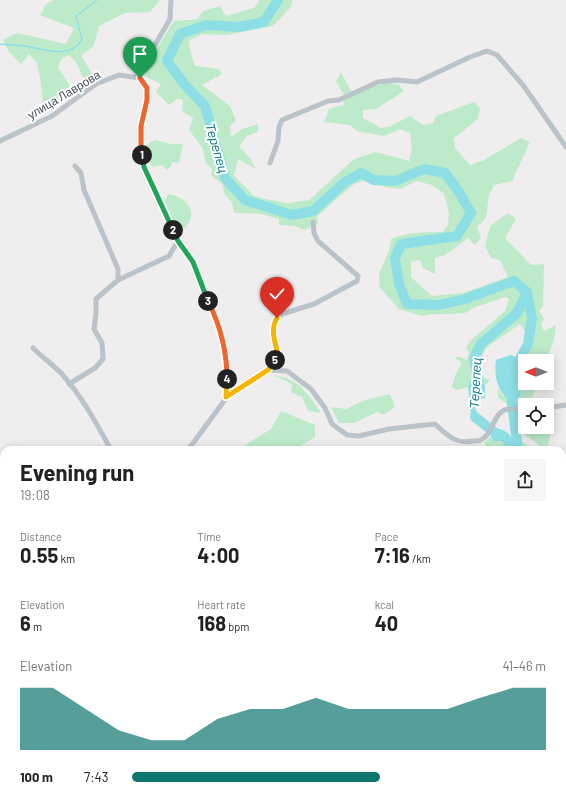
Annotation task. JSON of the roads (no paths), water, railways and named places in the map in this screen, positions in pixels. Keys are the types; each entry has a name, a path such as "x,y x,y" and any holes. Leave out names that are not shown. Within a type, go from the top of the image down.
{"street":[{"path":"171,0 170,19 144,64 140,78 147,88 147,100 141,126 141,147 144,167 178,241 193,262 206,296 217,318 224,347 227,376 226,397"},
{"path":"270,163 278,141 279,127 282,120 328,101 339,100 378,82 397,80 417,82 470,57 487,51 497,55 523,86 566,147"},
{"name":"улица Лаврова","path":"0,141 52,116 96,84 119,75 140,78"},
{"path":"75,166 81,173 84,190 118,269 118,280"},
{"path":"191,446 226,397 268,370 278,354 273,333 274,323 277,318 282,314 314,304 357,281 358,276 318,241 314,233 313,222"},
{"path":"69,384 95,368 104,359 102,343 94,329 96,299 118,280 168,256 178,241"},
{"path":"33,348 42,358 60,372 95,420 109,446"},
{"path":"268,370 287,371 311,389 325,408 332,424 347,435 359,436 389,430 435,424 450,438 467,443 483,439 499,414 506,410 518,410"},
{"path":"554,407 566,405"}],"water":[{"path":"511,355 518,358 518,390 520,390 521,394 517,400 512,403 503,394 498,384 496,378 496,360"},
{"path":"478,379 485,385 485,398 478,400 475,408 484,425 476,424 471,416 468,387 470,381"},
{"path":"496,429 505,431 505,437 502,441 494,441 491,437"}],"waterway":[{"path":"0,44 25,46 56,52 70,50 77,46 82,40 76,16 97,0"},
{"name":"Терепец","path":"278,0 264,22 238,27 206,25 180,34 167,61 185,85 205,106 225,178 245,200 292,215 313,211 345,182 361,173 374,180 395,181 424,169 445,173 459,192 471,213 457,236 401,244 395,259 399,284 407,304 439,305 465,299 514,281 527,292 532,318 528,344 515,372"},
{"name":"Терепец","path":"475,392 478,379 474,358 481,344 517,313 527,292"},
{"name":"Терепец","path":"512,391 517,446"},
{"name":"Терепец","path":"475,417 494,432 505,437 511,446"}]}
